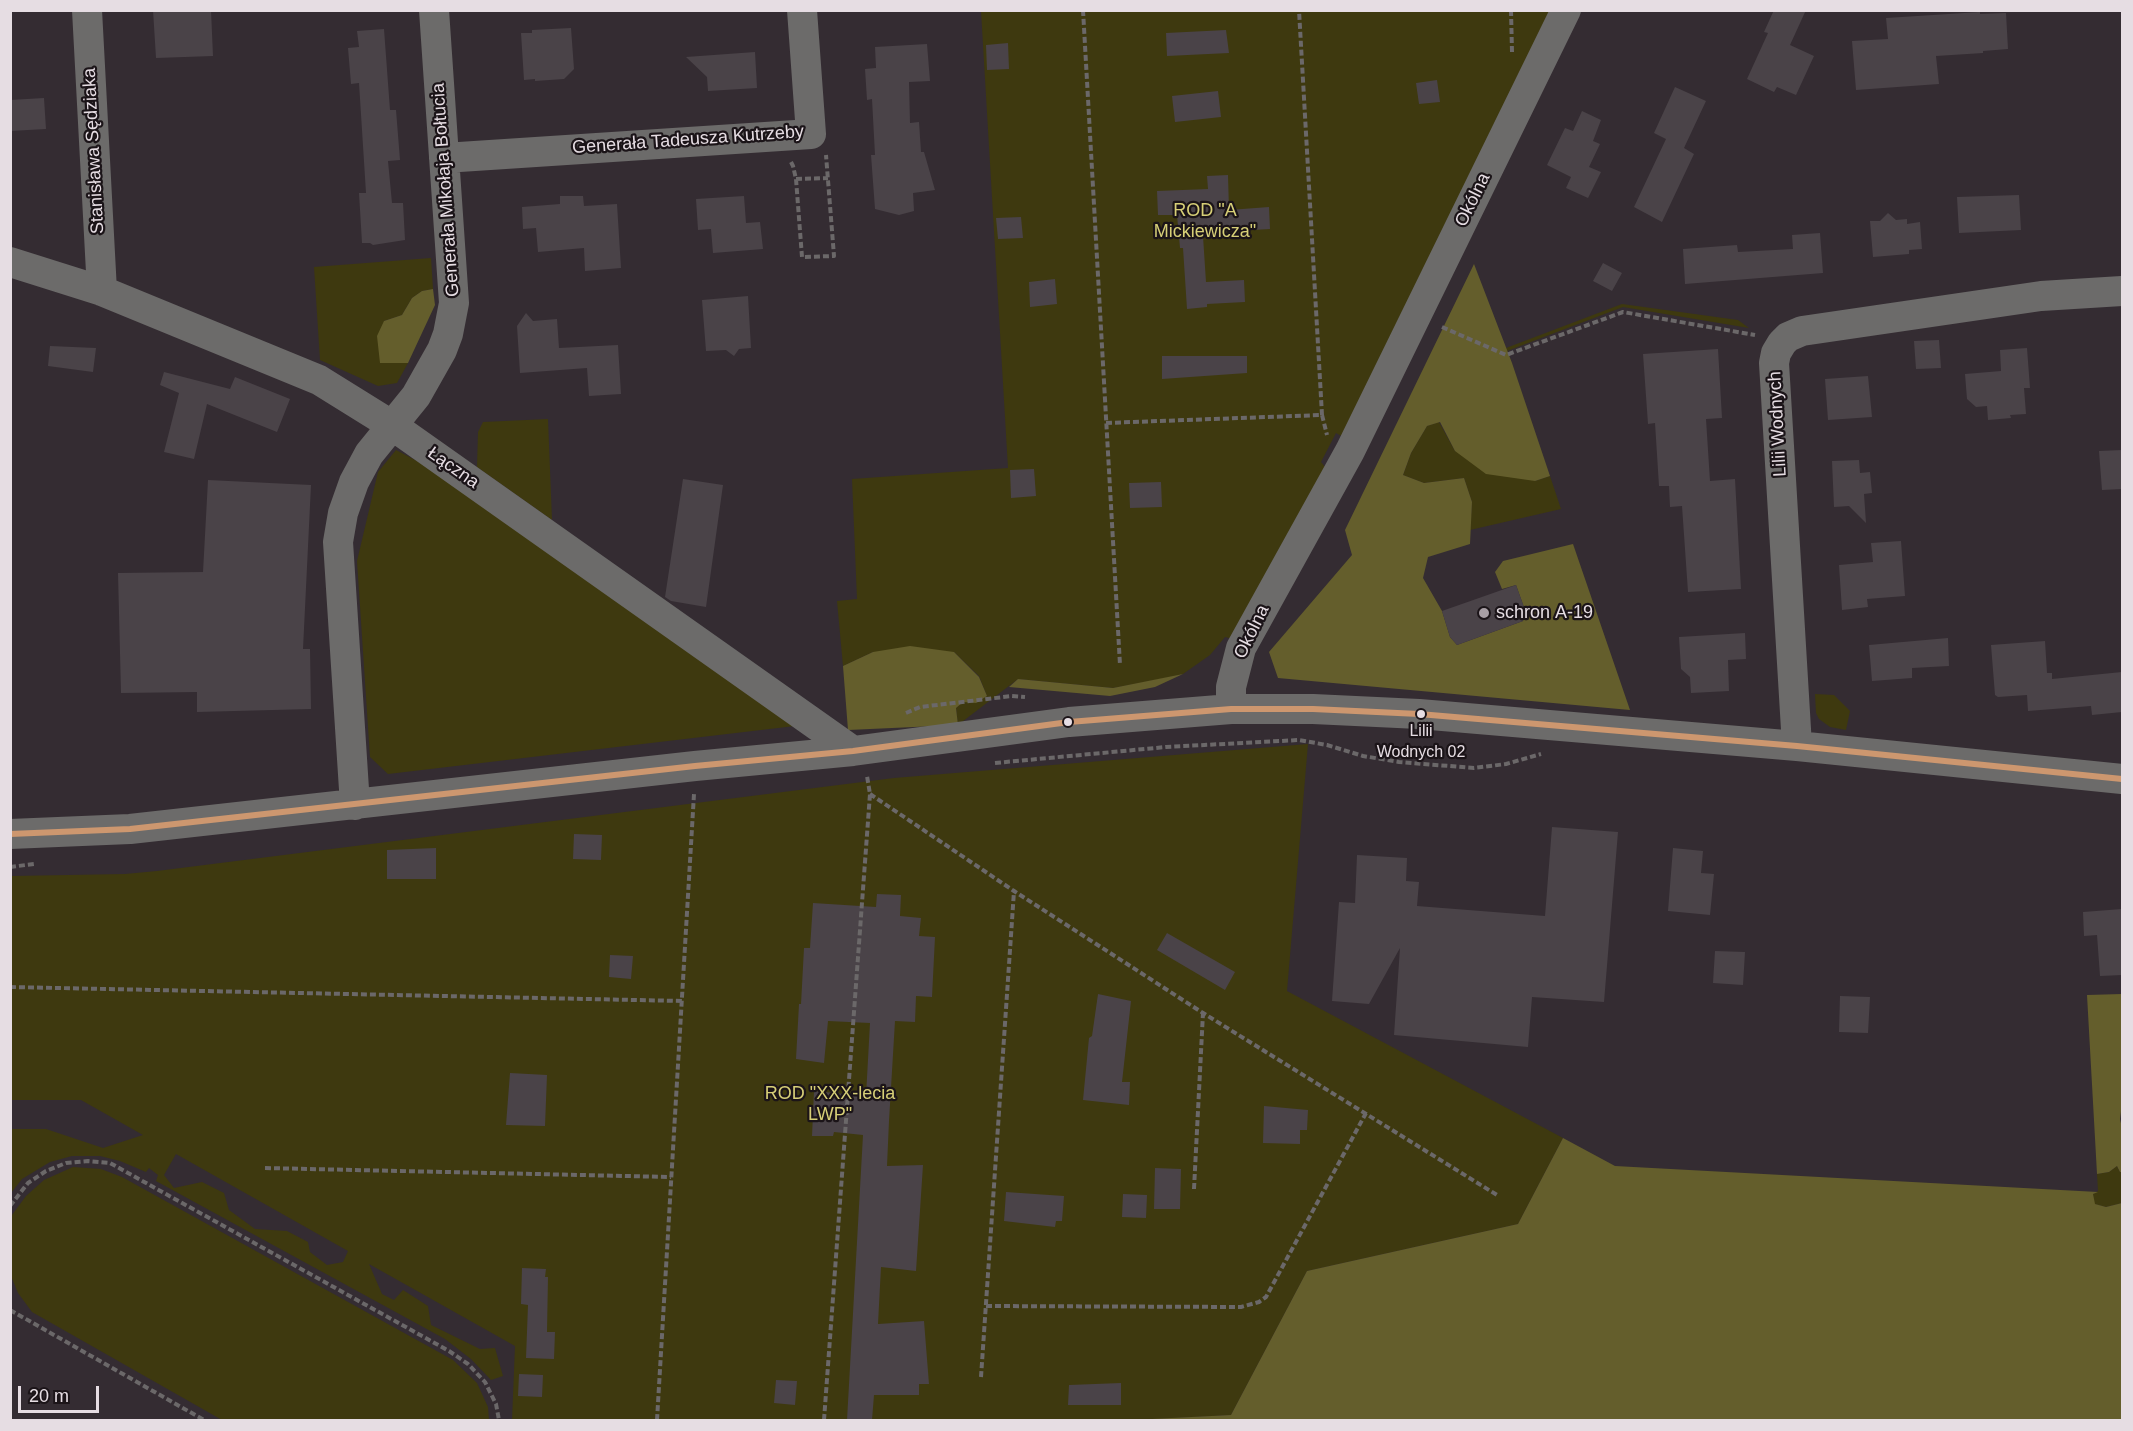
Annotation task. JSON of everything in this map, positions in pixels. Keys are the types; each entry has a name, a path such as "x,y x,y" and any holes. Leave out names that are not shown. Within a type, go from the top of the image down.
{"street":[{"name":"Stanisława Sędziaka","path":"87,10 102,291"},
{"name":"Generała Mikołaja Bołtucia","path":"355,805 338,543 343,513 354,482 369,454 416,396 433,367 448,334 452,319 454,284 434,10"},
{"name":"Generała Tadeusza Kutrzeby","path":"444,158 811,134 802,10"},
{"name":"Okólna","path":"1231,709 1231,687 1241,648 1350,452 1566,10"},
{"name":"Łączna","path":"10,262 102,291 319,380 393,426 865,765"},
{"name":"Lilii Wodnych","path":"1797,746 1774,363 1776,353 1782,343 1792,335 1812,330 2040,296 2122,291"},
{"path":"10,834 130,829 695,766 865,765 1069,722 1231,709 1313,709 1419,714 1797,746 2122,778"}],"path":[{"path":"1083,10 1120,665"},
{"path":"1106,423 1322,415 1299,10"},
{"path":"796,179 828,178"},
{"path":"1438,326 1506,355 1623,312 1759,336"},
{"path":"987,764 1166,747 1299,740 1399,762 1474,768 1506,764 1543,754"},
{"path":"824,1420 870,794 865,765"},
{"path":"657,1420 694,792 682,793"},
{"path":"870,794 1014,891 1203,1013 1497,1195"},
{"path":"10,867 40,862"},
{"path":"981,1377 1014,891"},
{"path":"10,987 682,1001"},
{"path":"1194,1189 1203,1013"},
{"path":"986,1306 1241,1307 1259,1302 1266,1297 1366,1113"},
{"path":"10,1206 28,1183 46,1171 66,1163 110,1162 449,1351 468,1364 485,1382 496,1404 499,1420"},
{"path":"265,1167 671,1178"},
{"path":"10,1310 204,1420"}],"green space":[{"name":"ROD \"A Mickiewicza\"","path":"981,11 1550,11 1343,437 1336,433 1321,462 1326,468 1233,639 1225,637 1210,655 1183,674 1113,688 1018,679 958,725 956,708 963,701 976,703 987,696 979,676 954,652 873,652 843,666 837,601 857,599 852,479 1008,468"},
{"path":"431,258 433,289 422,291 412,298 402,315 384,321 380,363 408,363 397,383 378,386 320,360 314,267"},
{"path":"1622,304 1738,320 1749,328 1623,307 1507,351 1506,348"},
{"path":"548,419 552,520 477,467 478,432 483,422"},
{"path":"1439,422 1455,451 1535,481 1550,476 1561,509 1470,530 1472,502 1464,478 1424,483 1403,475 1411,453 1427,426"},
{"path":"396,450 461,484 795,726 388,774 370,757 357,561 378,472"},
{"path":"1815,694 1834,695 1850,711 1846,730 1830,727 1819,719 1816,713"},
{"name":"ROD \"XXX-lecia LWP\"","path":"1308,744 1287,991 1563,1138 1518,1224 1307,1271 1231,1415 1140,1420 512,1420 515,1346 369,1264 382,1294 394,1300 403,1290 428,1306 431,1325 480,1349 495,1348 503,1376 491,1380 471,1359 445,1339 156,1181 158,1175 149,1168 146,1172 120,1161 100,1156 72,1156 50,1162 22,1179 11,1193 11,1129 46,1129 103,1148 143,1135 81,1100 11,1100 11,876 125,874 157,871 894,778","holes":["176,1154 348,1251 343,1262 327,1265 310,1252 308,1242 287,1231 255,1229 229,1210 224,1193 202,1182 174,1188 164,1175"]},
{"path":"2117,1166 2122,1172 2122,1203 2106,1207 2094,1204 2093,1194 2098,1191 2097,1174 2109,1172"},
{"path":"73,1167 101,1169 122,1177 453,1360 477,1383 488,1407 489,1420 222,1420 32,1312 18,1293 11,1276 12,1215 26,1196 44,1180"}],"shaded area":[{"path":"1474,264 1512,363 1550,476 1535,481 1486,474 1455,451 1440,422 1427,426 1411,453 1403,475 1424,483 1464,478 1472,502 1470,544 1428,557 1423,578 1442,611 1450,637 1457,645 1523,621 1525,610 1516,585 1502,589 1495,572 1503,561 1573,544 1630,710 1278,678 1269,652 1352,555 1345,530"},
{"path":"433,289 435,305 408,363 380,363 377,336 384,321 402,315 412,298 422,291"},
{"path":"910,646 954,652 979,677 987,696 976,703 963,702 956,708 958,725 848,730 843,666 873,652"},
{"path":"1183,674 1155,687 1110,696 1009,687 1018,679 1113,688"},
{"path":"2122,994 2120,1119 2122,1172 2117,1166 2109,1172 2097,1174 2087,995"},
{"path":"1563,1138 1615,1166 2098,1192 2093,1194 2095,1204 2106,1207 2122,1203 2122,1420 1132,1420 1231,1415 1307,1271 1518,1224"}],"building":[{"path":"153,10 211,10 213,56 156,58"},
{"path":"1774,10 1806,10 1790,45 1814,56 1796,95 1777,87 1774,92 1747,79 1768,33 1764,32"},
{"path":"1980,12 1980,14 2006,13 2008,49 1936,56 1939,84 1856,90 1852,41 1888,39 1886,18"},
{"path":"571,28 574,69 564,79 524,80 521,33 532,33 532,30"},
{"path":"384,29 390,110 396,110 400,160 388,161 392,203 403,203 405,240 373,245 362,243 359,193 366,193 359,83 351,84 348,48 359,47 357,31"},
{"path":"1226,30 1229,53 1167,56 1166,33"},
{"path":"1008,43 1009,69 987,70 986,45"},
{"path":"927,44 930,81 909,82 910,123 919,122 921,152 924,152 935,190 913,193 914,211 899,215 875,209 871,155 875,155 872,99 867,100 865,69 876,68 875,47"},
{"path":"755,52 757,88 708,91 707,77 686,57"},
{"path":"1437,80 1440,102 1419,104 1416,83"},
{"path":"1675,87 1706,101 1684,148 1694,154 1662,222 1634,207 1666,139 1654,133"},
{"path":"1218,91 1221,117 1175,122 1172,96"},
{"path":"44,98 46,129 10,131 10,100"},
{"path":"1582,111 1601,120 1593,141 1600,144 1589,167 1601,172 1588,198 1566,188 1571,177 1547,165 1565,128 1573,131"},
{"path":"1228,175 1229,210 1269,207 1270,229 1216,232 1216,235 1203,236 1206,282 1244,280 1245,302 1207,304 1207,307 1187,309 1183,248 1180,248 1177,215 1158,215 1157,191 1208,189 1207,176"},
{"path":"2019,195 2021,230 1959,233 1957,197"},
{"path":"560,196 583,196 584,206 617,204 621,268 585,271 584,248 538,252 536,228 523,229 522,207 560,204"},
{"path":"744,196 746,223 760,222 763,249 713,253 711,229 698,230 696,199"},
{"path":"1888,213 1896,220 1907,219 1907,224 1920,222 1922,249 1909,250 1909,254 1873,257 1870,221 1880,221"},
{"path":"1021,217 1023,238 998,239 996,218"},
{"path":"1820,233 1823,273 1685,284 1683,249 1737,245 1738,252 1793,249 1792,235"},
{"path":"1603,263 1622,273 1612,291 1593,281"},
{"path":"1055,279 1057,304 1030,307 1029,282"},
{"path":"748,296 751,348 739,349 734,356 726,350 706,351 702,300"},
{"path":"526,313 533,321 557,319 559,348 618,345 621,394 589,396 587,368 520,373 517,326"},
{"path":"1939,340 1941,368 1916,369 1914,341"},
{"path":"50,346 96,348 93,372 48,366"},
{"path":"2027,348 2030,388 2024,388 2026,414 1988,420 1987,406 1976,407 1967,399 1965,374 2001,371 2000,350"},
{"path":"1718,349 1722,418 1706,419 1710,481 1735,479 1741,589 1688,592 1682,506 1670,507 1669,486 1659,486 1655,423 1648,424 1643,354"},
{"path":"1162,356 1247,356 1247,373 1162,379"},
{"path":"164,372 230,389 235,377 290,399 277,432 207,404 194,459 164,452 179,393 160,385"},
{"path":"1868,376 1872,417 1828,420 1825,379"},
{"path":"2122,450 2122,489 2102,490 2099,451"},
{"path":"1859,460 1860,473 1870,472 1872,493 1864,494 1866,523 1849,506 1834,507 1832,461"},
{"path":"1034,469 1036,496 1011,498 1010,470"},
{"path":"683,479 723,485 706,607 671,601 665,597"},
{"path":"208,480 311,485 303,649 310,649 311,709 197,712 197,692 121,693 118,573 203,572"},
{"path":"1161,482 1162,507 1130,508 1129,483"},
{"path":"1901,541 1905,596 1867,599 1868,607 1842,610 1839,565 1873,562 1871,543"},
{"name":"schron A-19","path":"1516,585 1525,610 1523,621 1457,645 1450,637 1442,611"},
{"path":"1745,633 1746,659 1728,660 1729,691 1691,693 1690,677 1681,669 1679,637"},
{"path":"1948,638 1949,666 1912,668 1912,678 1872,681 1869,645"},
{"path":"2045,641 2047,673 2052,673 2052,679 2122,672 2122,712 2092,715 2091,706 2028,711 2027,695 1998,697 1995,695 1991,645"},
{"path":"1552,827 1618,832 1604,1002 1532,997 1528,1047 1394,1035 1400,948 1369,1004 1332,1001 1339,902 1355,903 1357,855 1407,858 1406,881 1419,882 1417,906 1545,916"},
{"path":"574,834 602,835 601,860 573,859"},
{"path":"436,848 436,879 387,879 387,850"},
{"path":"1673,848 1703,851 1701,873 1714,874 1710,915 1668,911"},
{"path":"877,894 901,895 900,916 921,918 919,936 935,937 932,997 916,996 915,1022 895,1021 889,1121 887,1166 923,1165 916,1271 881,1267 878,1324 924,1321 929,1384 919,1384 919,1395 874,1395 872,1420 847,1420 863,1135 834,1132 833,1136 812,1136 814,1091 866,1096 870,1023 828,1021 824,1063 796,1059 799,1004 801,1004 804,948 810,948 813,903 876,907"},
{"path":"2122,909 2122,975 2100,976 2097,935 2084,936 2083,912"},
{"path":"1167,933 1235,972 1225,990 1157,950"},
{"path":"1715,951 1745,952 1743,985 1713,983"},
{"path":"610,955 633,956 631,979 609,977"},
{"path":"1098,994 1131,1001 1122,1082 1130,1082 1129,1105 1083,1100 1089,1038 1092,1036"},
{"path":"1840,996 1870,997 1868,1033 1839,1032"},
{"path":"510,1073 547,1075 545,1126 506,1125"},
{"path":"1264,1106 1308,1110 1307,1130 1300,1130 1300,1144 1263,1143"},
{"path":"1155,1168 1181,1169 1180,1209 1154,1209"},
{"path":"1006,1192 1064,1196 1062,1221 1056,1221 1055,1227 1004,1221"},
{"path":"1123,1194 1147,1195 1146,1218 1122,1217"},
{"path":"522,1268 546,1269 545,1277 548,1277 547,1332 555,1332 554,1359 526,1358 528,1305 521,1304"},
{"path":"519,1374 543,1375 542,1397 518,1396"},
{"path":"776,1380 797,1381 795,1405 774,1403"},
{"path":"1121,1383 1121,1405 1068,1405 1069,1385"}],"transit line":[{"path":"10,834 130,829 695,766 853,751 1069,722 1231,709 1313,709 1419,714 1797,746 2122,779"}],"place":[{"name":"schron A-19","path":"1484,613"},
{"name":"Lilii Wodnych 02","path":"1421,714"}]}
